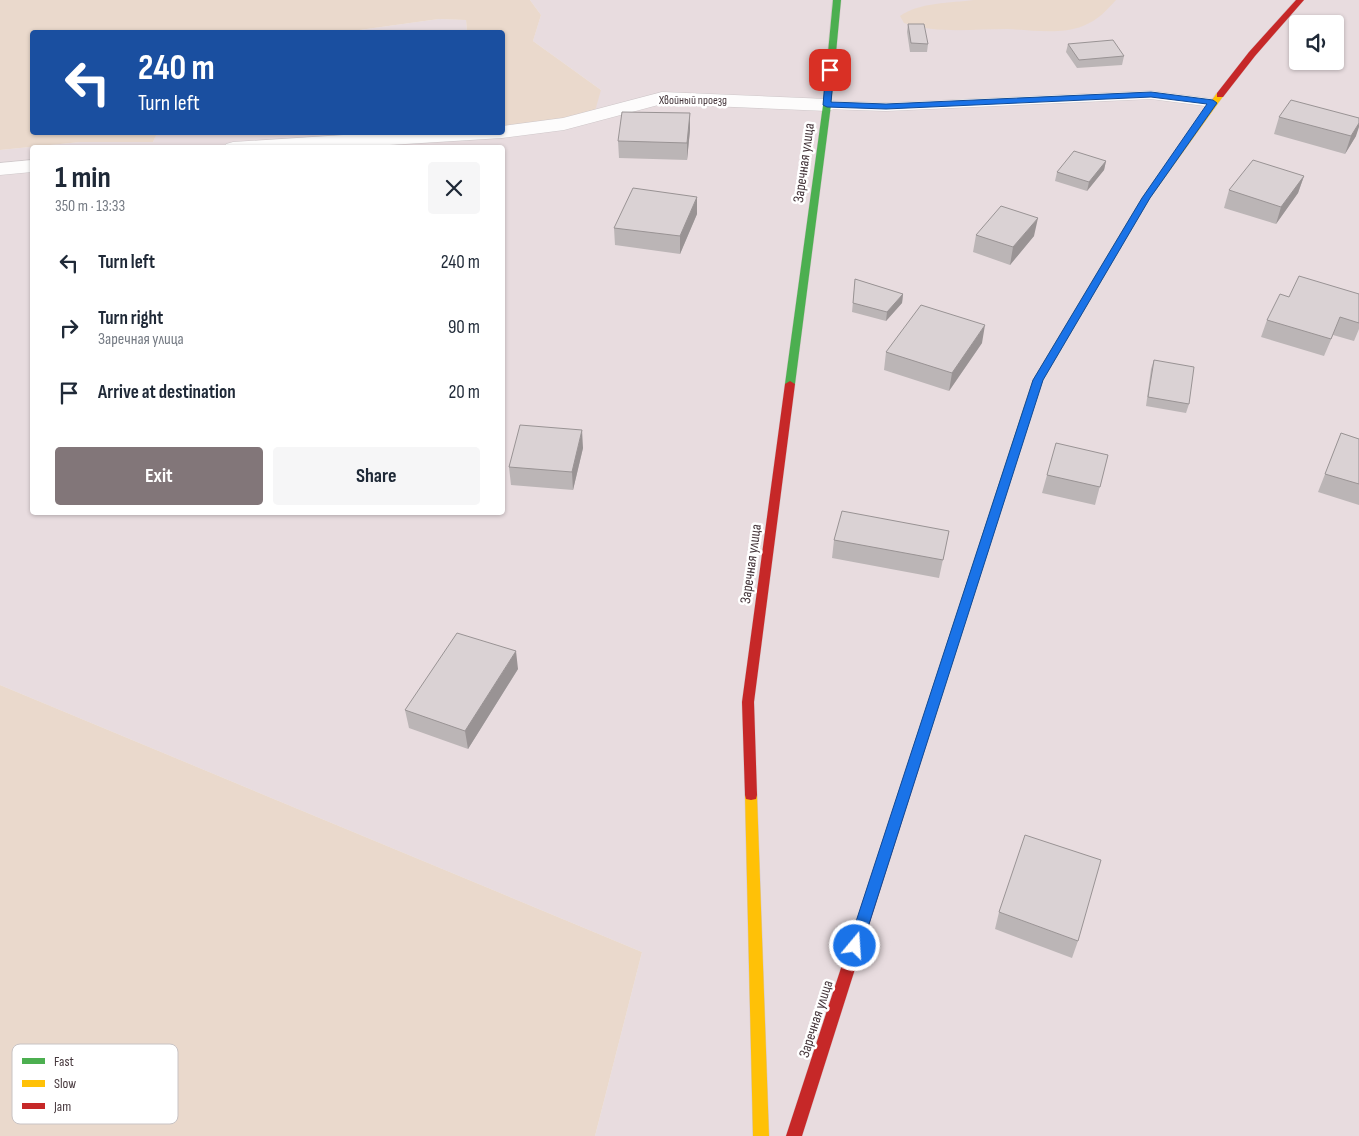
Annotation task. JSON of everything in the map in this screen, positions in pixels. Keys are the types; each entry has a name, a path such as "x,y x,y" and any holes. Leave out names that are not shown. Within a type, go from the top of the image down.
{"street":[{"name":"Заречная улица","path":"761,1136 748,702 827,105 837,0"},
{"name":"Заречная улица","path":"794,1136 1038,380 1146,198 1213,103 1252,54 1300,0"},
{"name":"Хвойный проезд","path":"505,132 564,124 662,98 827,105"},
{"path":"283,145 448,135"},
{"path":"0,169 30,166"}],"lane":[{"path":"827,105 886,107 1151,95 1213,103"}],"shaded area":[{"path":"0,0 530,0 541,15 533,41 601,90 595,111 564,124 505,126 505,30 467,30 466,20 439,19 359,30 30,30 30,135 156,135 153,142 80,142 30,145 30,147 0,150"},
{"path":"530,0 1359,0 1359,1136 595,1136 642,952 0,685 0,150 30,147 30,515 505,515 505,145 50,145 80,142 153,142 156,135 505,135 505,131 601,90 533,41 541,15"},
{"path":"974,0 1116,0 1101,15 1088,24 1074,29 1055,31 929,29 904,23 900,16 908,11 926,6"},
{"path":"439,19 466,20 467,30 359,30"},
{"path":"0,685 642,952 595,1136 0,1136"}],"building":[{"path":"908,24 924,24 928,44 911,43"},
{"path":"1113,40 1124,56 1079,60 1068,44"},
{"path":"1291,100 1359,118 1359,123 1351,136 1279,117"},
{"path":"622,112 690,113 687,143 618,141"},
{"path":"1074,151 1106,161 1089,182 1057,172"},
{"path":"1253,160 1304,176 1281,207 1229,190"},
{"path":"633,188 697,197 680,236 614,228"},
{"path":"1001,206 1038,218 1013,247 976,235"},
{"path":"1299,276 1359,294 1359,323 1340,317 1331,339 1267,320 1280,294 1289,297"},
{"path":"855,279 903,294 887,312 853,303"},
{"path":"921,305 985,325 952,373 886,352"},
{"path":"1154,360 1194,367 1189,404 1148,397"},
{"path":"520,425 582,430 572,472 509,467"},
{"path":"1341,433 1359,439 1359,484 1325,474"},
{"path":"1056,443 1108,455 1100,487 1047,475"},
{"path":"842,511 949,531 943,560 834,540"},
{"path":"457,633 516,651 465,731 405,710"},
{"path":"1025,835 1101,860 1078,941 999,912"}],"traffic: fast":[{"path":"790,384 827,105 837,0"},
{"path":"922,739 1029,407"}],"traffic: slow":[{"path":"1029,407 1038,380 1146,198 1220,95"},
{"path":"751,795 761,1136"}],"traffic: jam":[{"path":"1220,95 1252,54 1300,0"},
{"path":"751,795 748,702 790,384"},
{"path":"794,1136 922,739"}],"route":[{"path":"830,70 827,105 886,107 1151,95 1213,103 1146,198 1038,380 855,946"}]}
